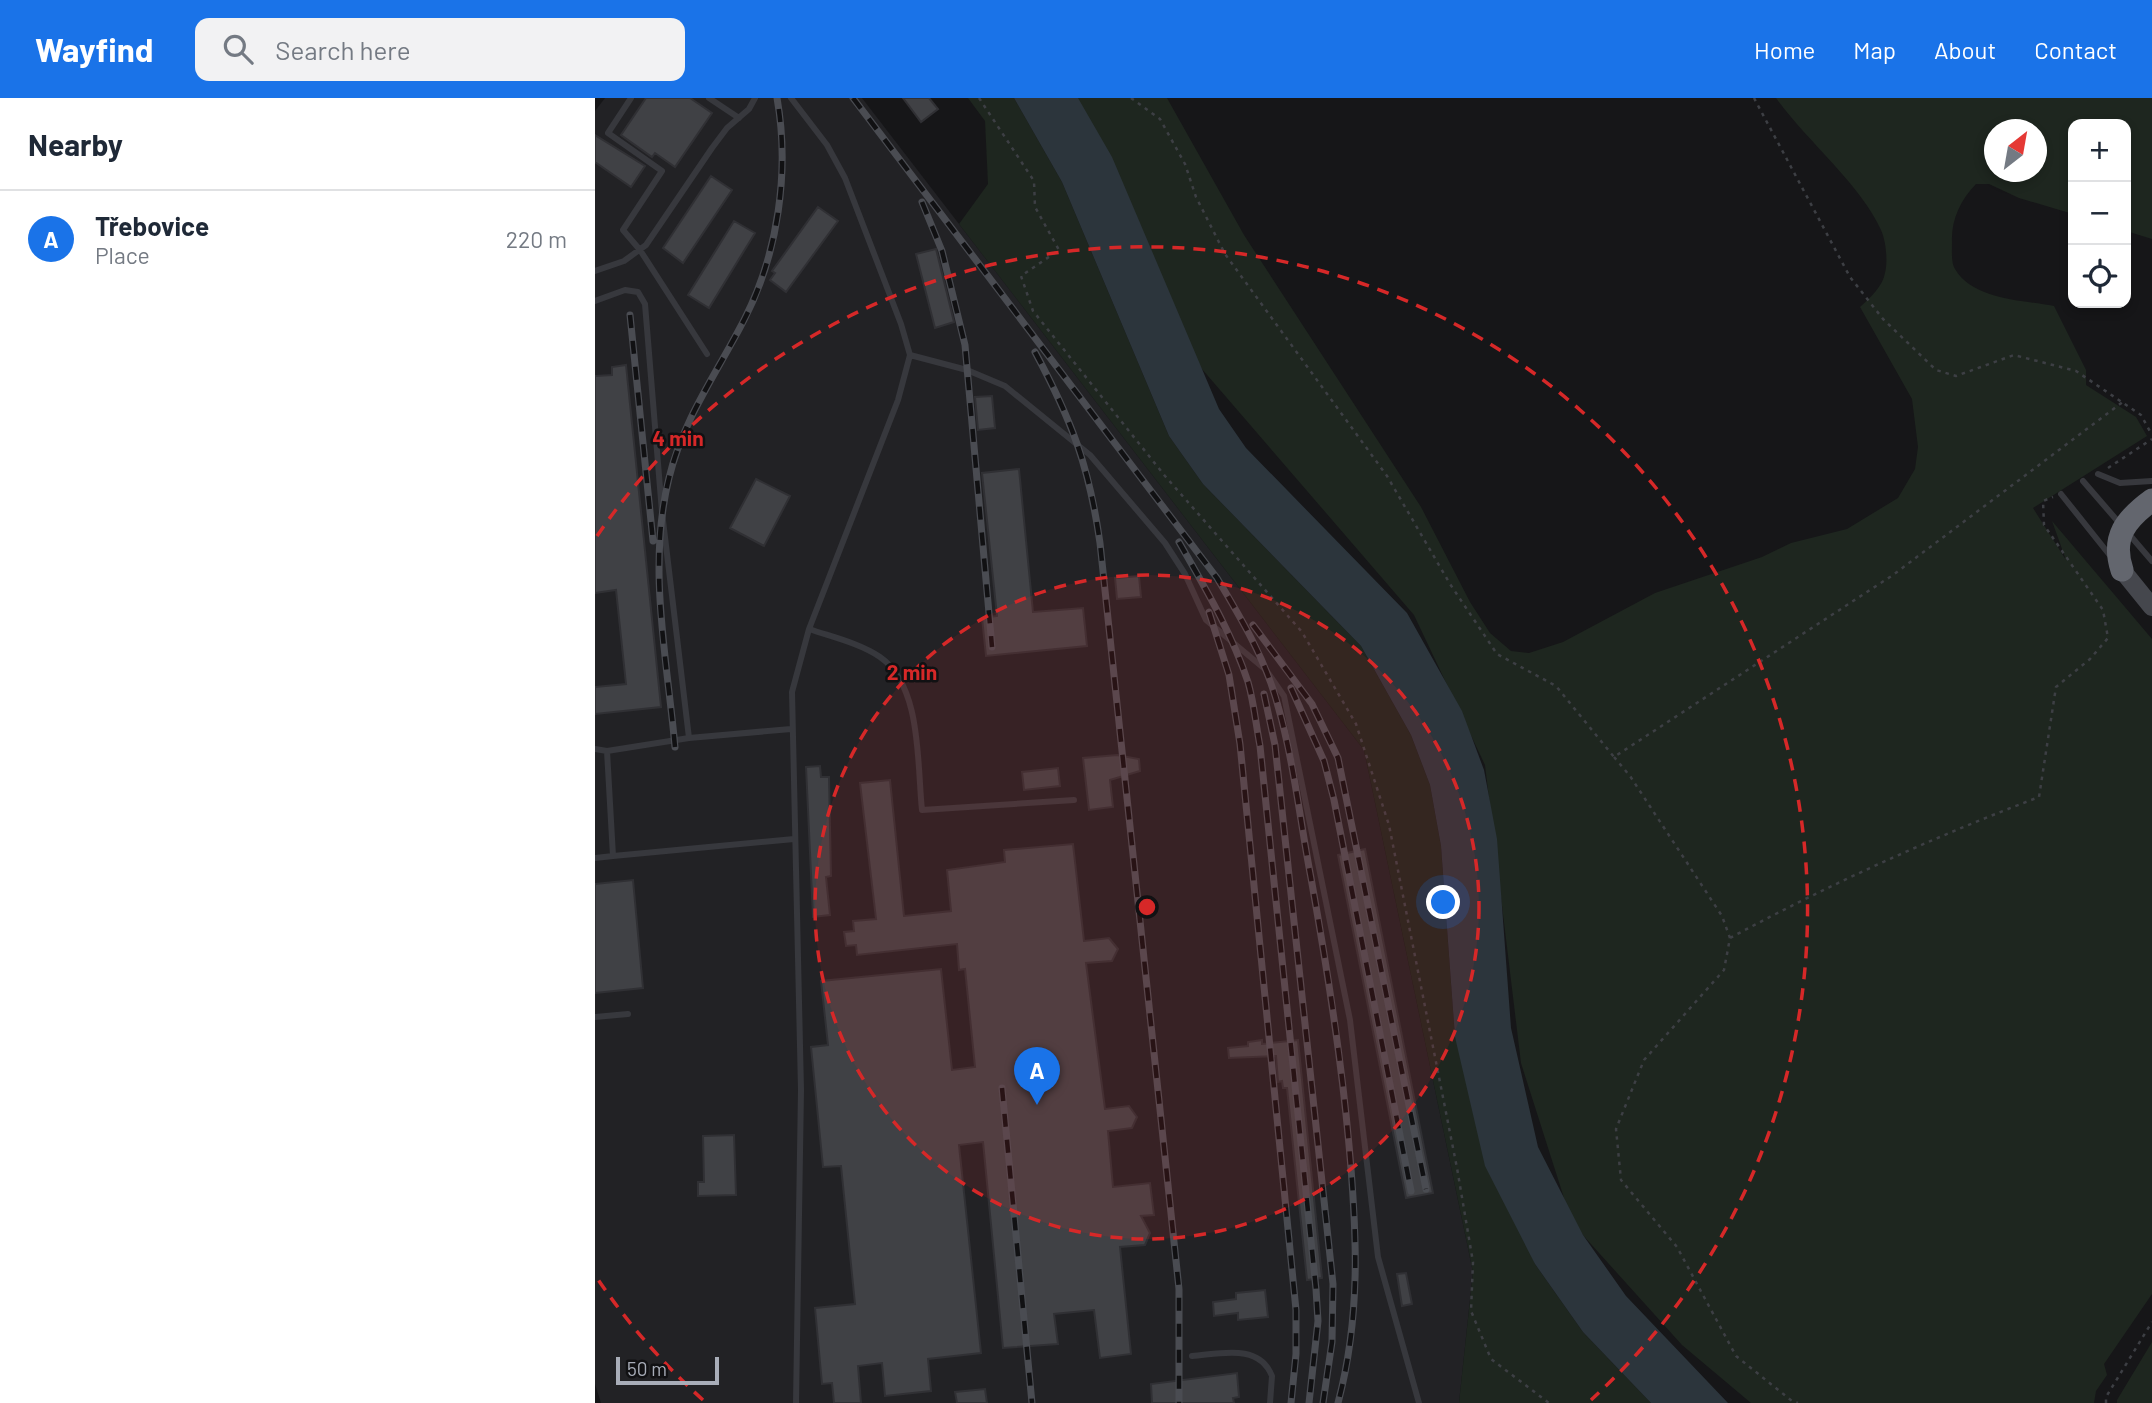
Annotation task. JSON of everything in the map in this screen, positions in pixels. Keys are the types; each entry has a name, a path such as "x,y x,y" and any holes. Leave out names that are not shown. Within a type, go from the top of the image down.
{"highway":[{"path":"2122,570 2117,555 2123,527 2134,513 2152,500"}],"main road":[{"path":"2122,570 2152,607"}],"lane":[{"path":"631,98 608,133 662,170 623,230 640,250 706,354"},
{"path":"709,98 739,118"},
{"path":"595,271 624,261 640,250 720,138 755,98"},
{"path":"791,98 827,145 845,178 901,324 909,355 898,400 809,629 794,678 791,729 801,1090 796,1403"},
{"path":"595,301 630,289 638,292 645,304 662,512 689,738"},
{"path":"909,355 967,370 1005,386 1079,445 1111,476 1165,544 1185,574 1206,620 1266,670 1280,688 1293,730 1350,1020 1378,1257 1419,1403"},
{"path":"2098,474 2120,483 2152,481"},
{"path":"2083,481 2152,561"},
{"path":"2061,494 2122,570"},
{"path":"809,629 877,656 904,684 912,715 922,810 1074,800"},
{"path":"595,749 607,751 689,738 791,729"},
{"path":"607,751 613,856"},
{"path":"595,858 793,839"},
{"path":"595,1017 628,1014"},
{"path":"1192,1356 1243,1352 1258,1358 1272,1376 1270,1403"}],"path":[{"path":"979,98 1034,181 1035,206 1059,250 1021,276 1033,312 1165,476 1302,632 1356,724 1389,825 1473,1262 1471,1311 1491,1359 1549,1403"},
{"path":"1131,98 1160,119 1168,131 1225,254 1387,476 1450,584 1497,654 1556,686 1630,776 1722,916 1730,938 1724,970 1644,1060 1616,1129 1621,1180 1677,1247 1735,1356 1798,1403"},
{"path":"1754,98 1850,277 1883,319 1936,370 1956,376 2014,355 2076,371 2141,415 2152,437 2098,474"},
{"path":"1614,757 1893,575 2124,401"},
{"path":"1730,938 1803,898 1972,822 2039,797 2056,687 2090,659 2108,638 2103,610 2044,525 2043,501 2061,494"},
{"path":"2105,1403 2106,1397 2152,1322"}],"shaded area":[{"path":"605,98 862,98 1364,750 1473,1272 1459,1403 601,1403 595,1384 595,111"},
{"path":"968,98 1014,98 1062,182 1169,436 1203,484 1361,646 1411,735 1430,785 1441,846 1455,1037 1535,1264 1583,1332 1651,1403 1459,1403 1473,1272 1364,750 959,224 988,184 985,121"},
{"path":"1014,98 1078,98 1112,157 1219,409 1246,448 1407,613 1462,711 1484,770 1497,839 1511,1028 1538,1147 1583,1235 1626,1296 1728,1403 1651,1403 1583,1332 1535,1264 1485,1166 1455,1037 1441,846 1430,785 1411,735 1361,646 1203,484 1169,436 1062,182"},
{"path":"1065,98 1167,98 1244,235 1421,507 1470,602 1490,633 1511,651 1529,653 1563,642 1655,593 1762,557 1791,543 1847,529 1898,498 1915,469 1918,447 1912,399 1860,307 1884,278 1886,257 1883,235 1860,196 1776,98 2152,98 2152,239 2131,233 2131,119 2068,119 2068,213 2019,198 1989,184 1976,184 1958,211 1952,234 1954,266 1963,279 1974,287 2000,297 2054,306 2086,370 2086,385 2136,417 2147,436 2033,508 2066,560 2052,521 2152,639 2152,1294 2104,1364 2107,1375 2096,1391 2094,1403 1751,1403 1682,1345 1572,1223 1521,1063 1485,765 1414,615 1183,347"},
{"path":"2152,1342 2152,1403 2117,1403 2117,1400"}],"building":[{"path":"646,98 690,98 712,113 675,167 655,153 652,157 621,135"},
{"path":"903,98 929,98 938,109 921,122"},
{"path":"595,135 645,166 631,187 595,162"},
{"path":"711,176 732,190 683,263 663,248"},
{"path":"818,207 838,221 786,292 770,280 775,273 772,271"},
{"path":"734,221 755,233 709,308 688,295"},
{"path":"936,249 954,322 935,328 916,254"},
{"path":"626,365 661,707 595,714 595,687 626,684 616,590 595,593 595,376 612,375 612,367"},
{"path":"992,396 995,428 978,430 975,397"},
{"path":"1019,469 1033,612 1083,608 1087,646 986,656 982,618 997,616 982,473"},
{"path":"756,479 790,496 764,546 730,528"},
{"path":"1139,576 1141,597 1117,599 1115,578"},
{"path":"1117,755 1139,759 1140,771 1110,780 1113,807 1089,810 1083,758"},
{"path":"820,766 821,777 829,777 831,876 826,877 830,915 813,917 806,767"},
{"path":"1058,768 1060,786 1024,790 1022,772"},
{"path":"890,780 904,916 951,911 947,870 1005,862 1004,850 1073,844 1084,941 1109,938 1118,949 1112,961 1086,963 1105,1109 1129,1106 1137,1117 1132,1128 1108,1131 1113,1187 1150,1183 1154,1215 1141,1216 1150,1233 1145,1245 1120,1247 1131,1354 1100,1358 1094,1310 1054,1314 1058,1344 1003,1348 983,1142 959,1145 981,1353 928,1359 931,1391 885,1396 882,1363 858,1366 861,1403 834,1403 832,1383 822,1384 815,1308 855,1304 841,1166 823,1167 811,1047 828,1045 821,981 941,969 952,1070 975,1067 965,969 959,970 957,944 857,955 856,945 846,946 844,932 854,931 853,921 876,919 860,783"},
{"path":"1365,849 1433,1193 1406,1198 1338,855"},
{"path":"633,880 643,988 595,993 595,884"},
{"path":"1262,1040 1262,1044 1298,1040 1322,1278 1307,1280 1287,1088 1283,1088 1282,1081 1278,1082 1276,1056 1229,1058 1228,1048 1248,1046 1248,1042"},
{"path":"734,1135 736,1195 698,1196 698,1182 704,1182 703,1136"},
{"path":"1406,1273 1412,1304 1402,1306 1397,1274"},
{"path":"1265,1290 1268,1317 1238,1320 1238,1313 1214,1316 1213,1302 1236,1299 1236,1293"},
{"path":"1237,1373 1239,1397 1233,1398 1234,1403 1152,1403 1151,1384"},
{"path":"985,1389 987,1403 957,1403 955,1392"}],"railway":[{"path":"675,747 659,578 663,511 669,478 683,436 756,295 773,240 782,154 777,98"},
{"path":"853,98 1217,578 1244,624 1267,672 1284,727 1293,770 1328,978 1346,1111 1354,1211 1355,1275 1351,1338 1338,1403"},
{"path":"922,202 942,251 965,345 992,647"},
{"path":"630,315 653,541"},
{"path":"1035,352 1077,444 1090,490 1100,543 1179,1289 1179,1403"},
{"path":"1179,542 1234,645 1250,690 1260,746 1316,1289 1318,1321 1309,1403"},
{"path":"1209,612 1229,675 1240,744 1296,1310 1296,1354 1291,1403"},
{"path":"1253,625 1312,704 1338,758 1426,1189"},
{"path":"1291,688 1324,761 1334,800 1411,1191"},
{"path":"1264,694 1275,745 1333,1284 1332,1342 1323,1403"},
{"path":"1002,1088 1032,1403"}],"place":[{"name":"Třebovice","path":"1037,1105"}]}
